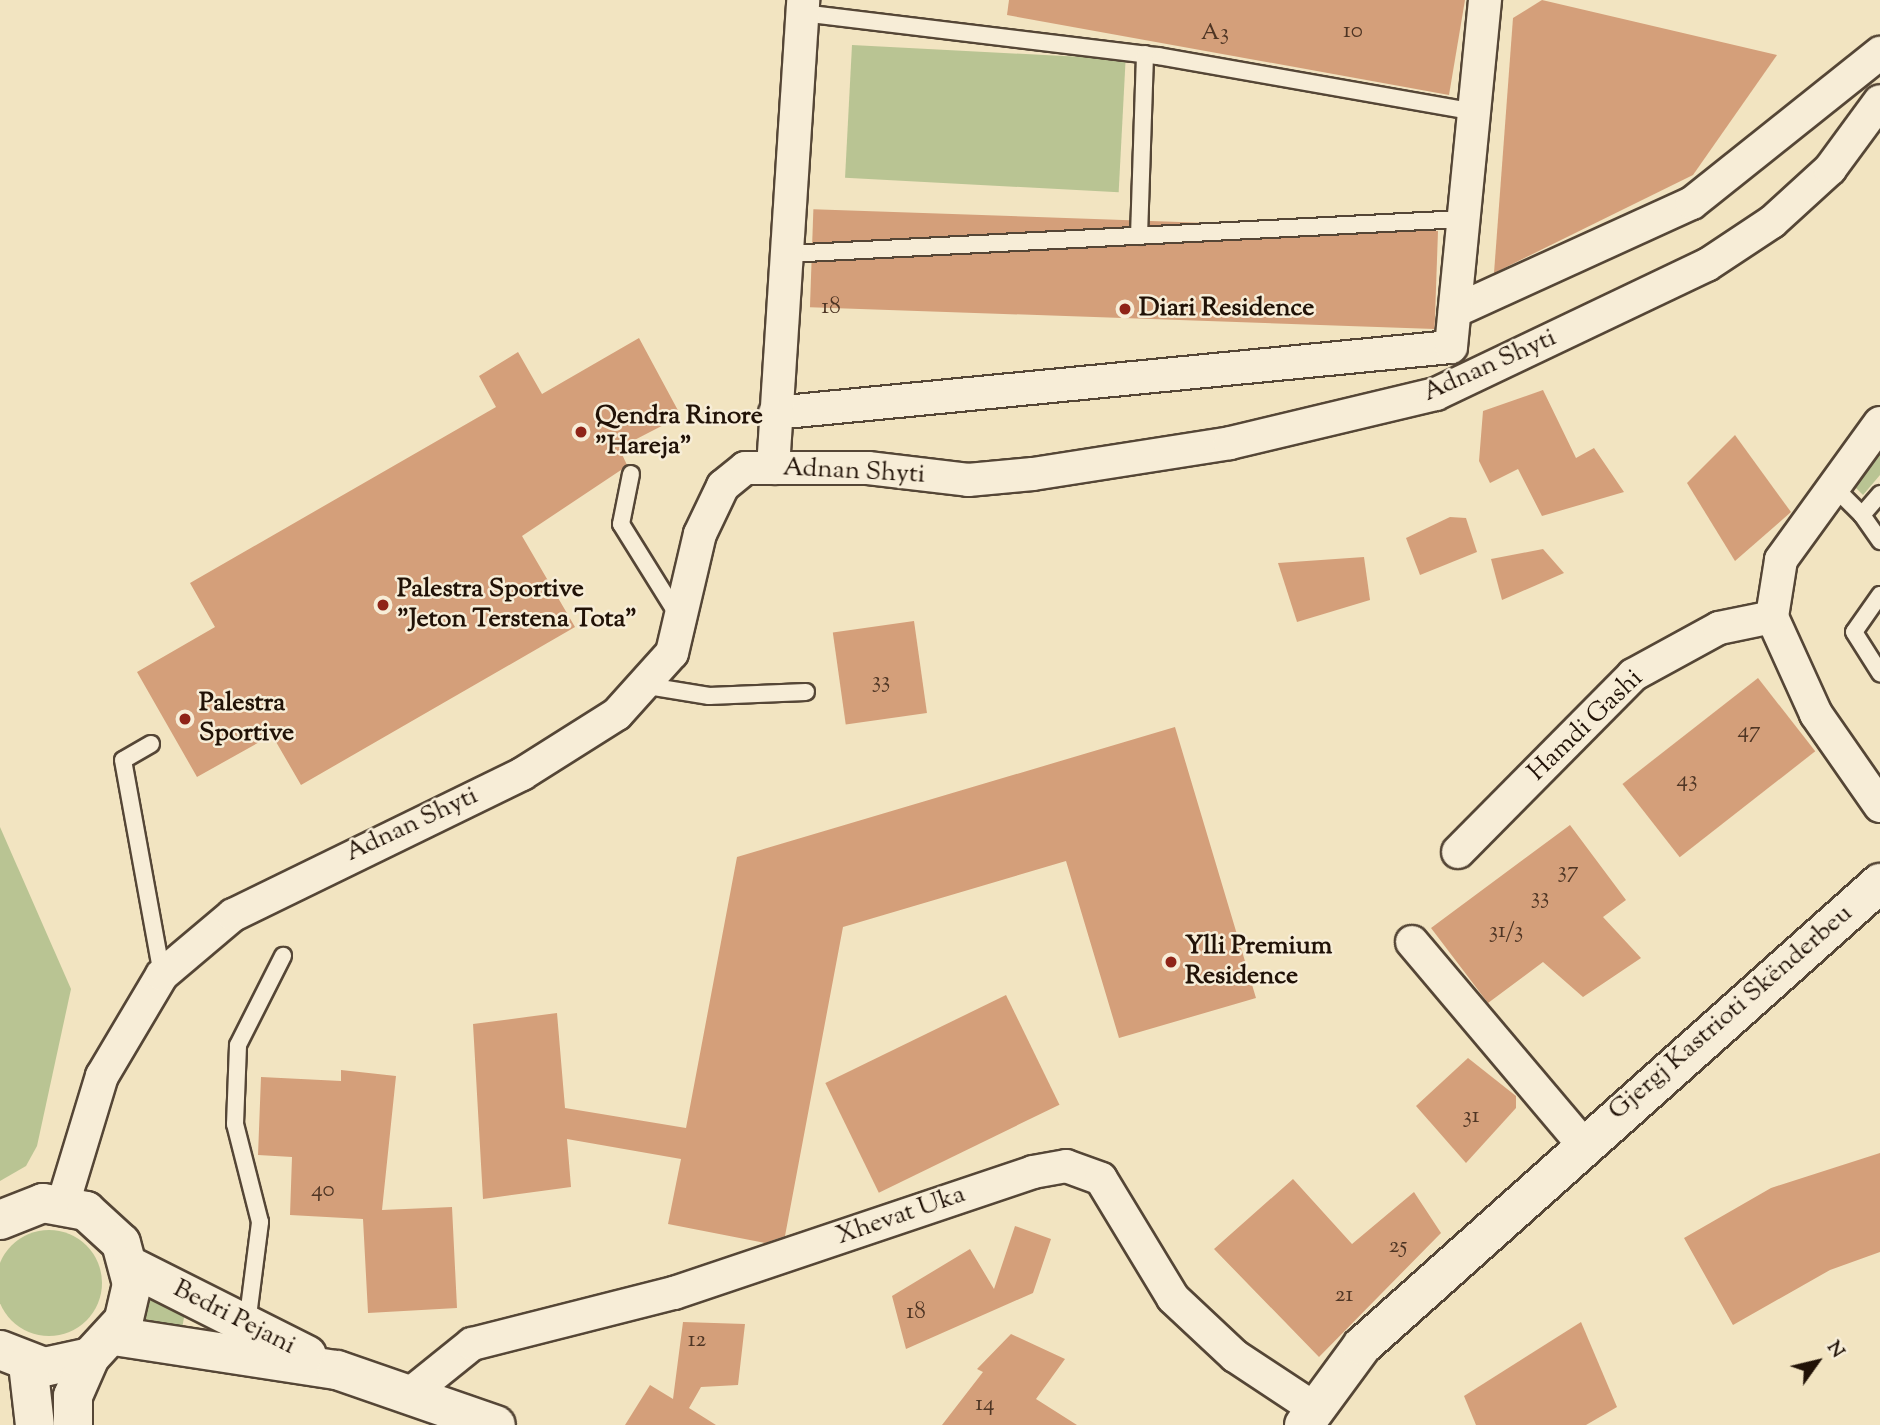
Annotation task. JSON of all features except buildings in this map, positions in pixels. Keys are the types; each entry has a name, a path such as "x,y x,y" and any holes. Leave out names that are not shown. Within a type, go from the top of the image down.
{"main road":[{"name":"Gjergj Kastrioti Skënderbeu","path":"1309,1416 1362,1346 1583,1144 1880,883"},
{"path":"0,1220 24,1206 63,1204 106,1224 130,1266 130,1303 74,1396 73,1425"},
{"name":"Bedri Pejani","path":"130,1266 337,1370 496,1425"},
{"name":"Bedri Pejani","path":"102,1347 337,1370"},
{"path":"35,1425 14,1357 60,1367 102,1347"}],"street":[{"path":"775,413 1451,347 1485,0"},
{"path":"773,468 803,6"},
{"path":"1455,311 1692,203 1880,53"},
{"name":"Adnan Shyti","path":"63,1204 102,1076 162,975 233,915 522,774 617,714 649,686 672,653 700,534 723,486 745,468 869,468 968,480 1033,474 1230,443 1436,394 1707,265 1773,222 1830,169 1880,101"},
{"path":"1880,423 1832,485 1781,560 1772,617 1816,714 1880,806"},
{"name":"Hamdi Gashi","path":"1458,852 1633,676 1719,628 1772,617"},
{"path":"1412,942 1583,1144"},
{"name":"Xhevat Uka","path":"410,1394 472,1344 674,1293 1033,1172 1066,1167 1101,1178 1173,1298 1235,1356 1309,1416"}],"lane":[{"path":"803,6 1145,54 1474,112"},
{"path":"1139,236 1145,54"},
{"path":"786,254 1464,219"},
{"path":"631,474 621,524 681,620"},
{"path":"1832,485 1863,515 1880,541"},
{"path":"1863,515 1880,494"},
{"path":"1880,595 1854,632 1880,673"},
{"path":"649,686 709,696 806,692"},
{"path":"151,744 123,760 162,975"},
{"path":"247,1325 260,1222 235,1124 238,1045 284,956"}],"green space":[{"path":"852,45 1126,59 1119,192 845,178"},
{"path":"1880,447 1880,475 1863,495 1850,482"},
{"path":"0,827 71,989 37,1146 26,1166 0,1181"},
{"path":"49,1230 69,1234 86,1246 98,1263 102,1283 98,1303 86,1320 69,1332 49,1336 29,1332 12,1320 0,1303 -4,1283 0,1263 12,1246 29,1234"},
{"path":"143,1288 186,1306 182,1329 137,1324"}],"place":[{"name":"Diari Residence","path":"1125,309"},
{"name":"Qendra Rinore \"Hareja\"","path":"581,432"},
{"name":"Palestra Sportive \"Jeton Terstena Tota\"","path":"383,605"},
{"name":"Palestra Sportive","path":"185,719"},
{"name":"Ylli Premium Residence","path":"1171,962"}]}
